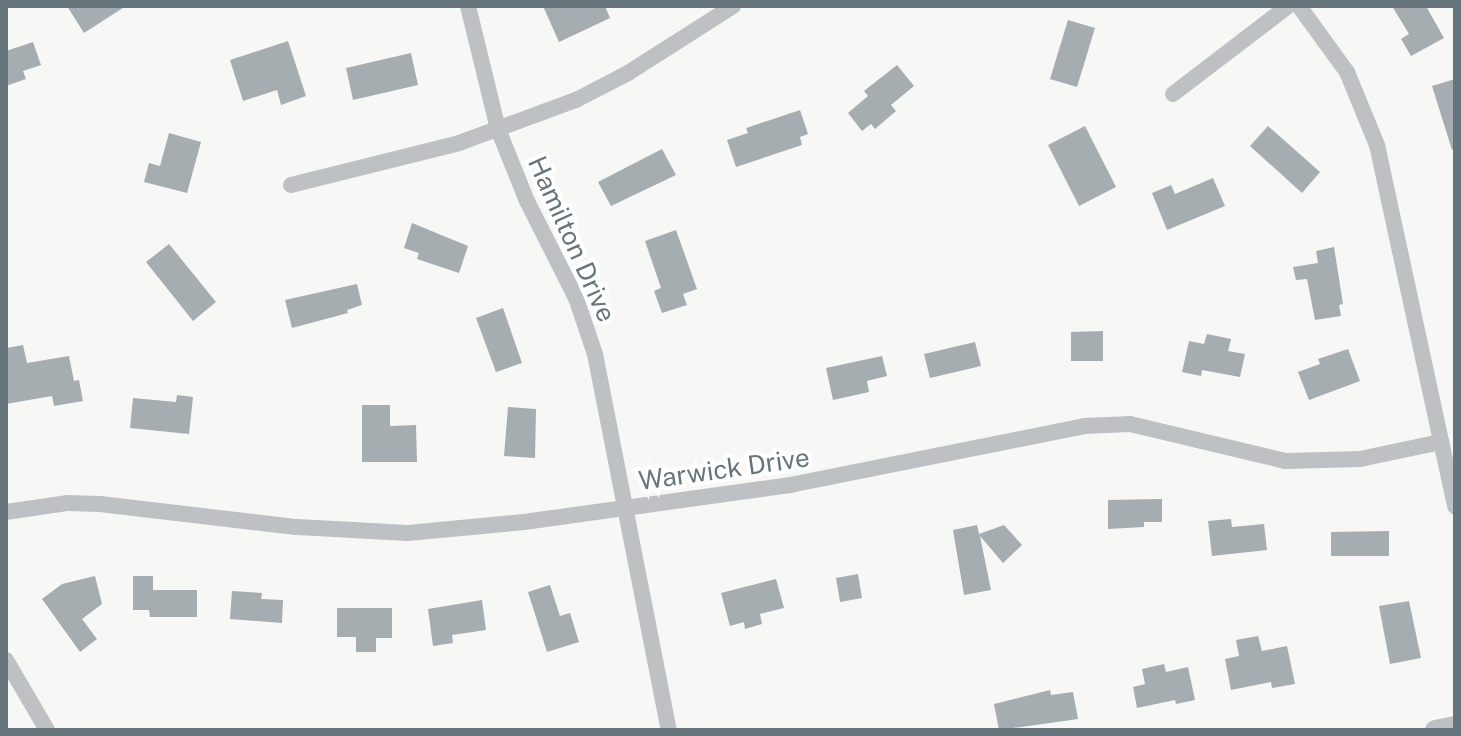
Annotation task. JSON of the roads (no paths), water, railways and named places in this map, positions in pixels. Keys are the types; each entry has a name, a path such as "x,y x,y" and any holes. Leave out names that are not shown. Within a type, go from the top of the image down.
{"street":[{"name":"Hamilton Drive","path":"468,6 498,129 527,201 576,298 595,354 669,730"},
{"path":"291,185 459,143 576,100 628,73 733,6"},
{"path":"1173,94 1288,6"},
{"path":"1299,6 1347,72 1377,145 1455,507"},
{"name":"Warwick Drive","path":"6,512 68,503 100,504 297,527 408,533 790,485 1084,426 1130,424 1285,461 1323,462 1441,442"},
{"path":"6,660 47,730"},
{"path":"1435,730 1455,726"}]}
